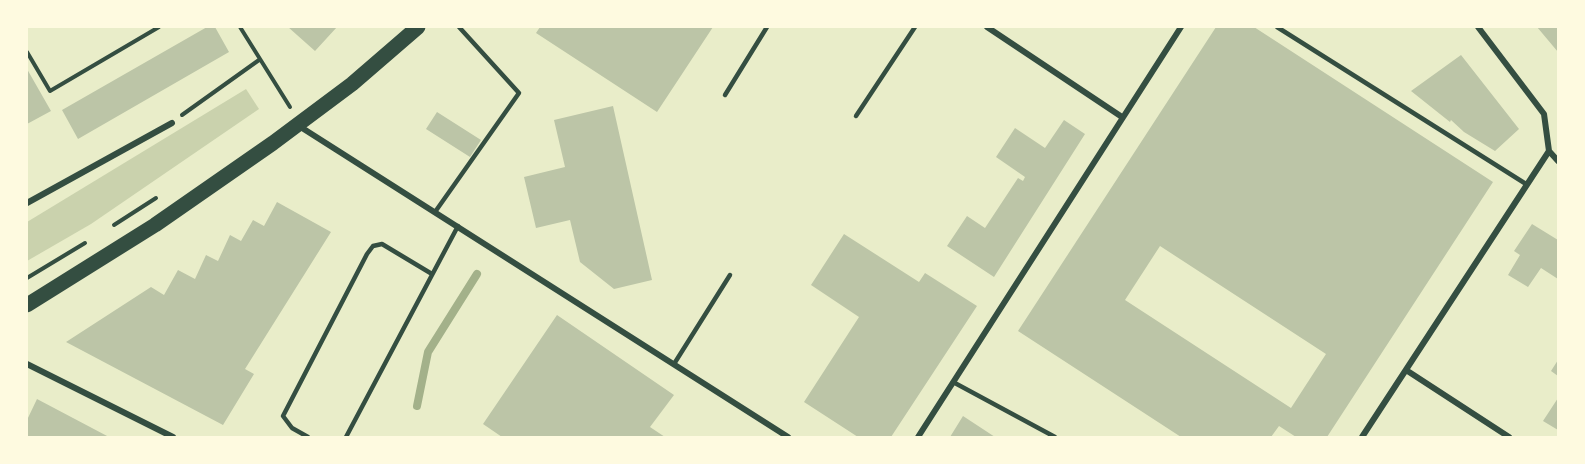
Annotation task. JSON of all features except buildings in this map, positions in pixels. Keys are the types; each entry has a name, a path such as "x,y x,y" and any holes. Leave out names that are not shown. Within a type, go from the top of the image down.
{"main road":[{"path":"27,305 155,225 352,84 418,27"}],"street":[{"path":"987,27 1122,117"},
{"path":"918,437 1181,27"},
{"path":"1478,27 1544,114 1549,151 1558,160"},
{"path":"27,203 172,123"},
{"path":"296,124 788,437"},
{"path":"1362,437 1549,151"},
{"path":"27,364 173,437"},
{"path":"1406,370 1509,437"}],"lane":[{"path":"435,212 519,93 459,27"},
{"path":"725,95 767,27"},
{"path":"856,116 915,27"},
{"path":"1277,27 1526,184"},
{"path":"346,437 458,226"},
{"path":"308,437 292,428 283,416 373,246 382,244 432,274"},
{"path":"674,364 730,275"},
{"path":"953,382 1055,437"}],"path":[{"path":"27,52 50,91 159,27"},
{"path":"240,27 292,110 296,124"},
{"path":"172,123 259,60"}],"green space":[{"path":"246,89 259,109 91,224 27,261 27,222"}],"waterway":[{"path":"417,406 428,352 477,274"}]}
